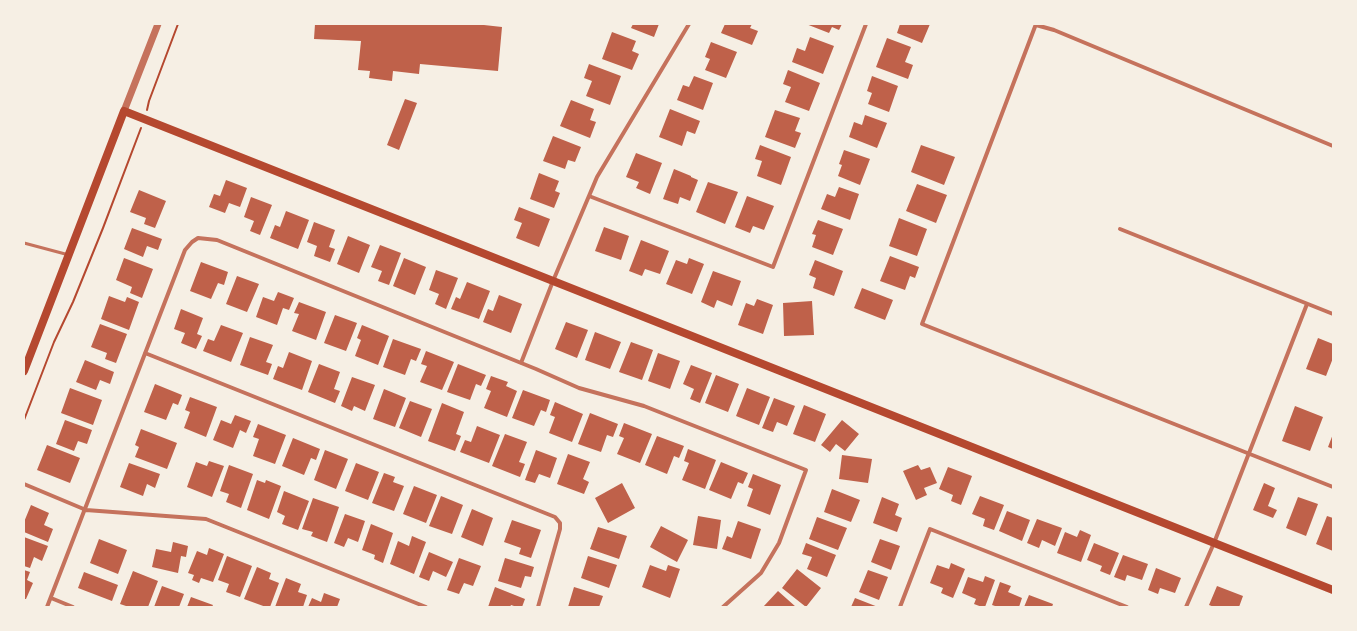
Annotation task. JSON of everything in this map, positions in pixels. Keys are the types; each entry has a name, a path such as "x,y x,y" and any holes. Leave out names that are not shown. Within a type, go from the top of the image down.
{"main road":[{"path":"24,371 124,111 1333,590"}],"street":[{"path":"124,111 158,24"},
{"path":"521,364 553,281 597,177 689,24"},
{"path":"589,196 773,267 866,24"},
{"path":"1333,146 1054,30 1036,24 922,324 1333,487"},
{"path":"1120,229 1333,314"},
{"path":"47,607 86,510 185,250 198,238 208,238 217,240 579,388 644,406 806,470 779,543 761,572 723,607"},
{"path":"1186,607 1214,543 1307,304"},
{"path":"145,353 555,518 560,522 560,529 538,607"},
{"path":"24,484 86,510 206,519 426,607"},
{"path":"900,607 930,529 1127,607"},
{"path":"51,598 73,607"}],"lane":[{"path":"24,243 69,255"}],"path":[{"path":"24,420 54,342 73,302 103,228 145,119 149,101 178,24"}],"building":[{"path":"315,24 475,24 502,27 498,71 420,64 419,74 393,71 392,81 369,78 370,71 358,70 361,41 314,39"},
{"path":"633,24 659,24 654,37 631,28"},
{"path":"725,24 752,24 750,28 758,31 752,45 721,33"},
{"path":"806,24 842,24 839,30 832,27 829,33"},
{"path":"900,24 930,24 922,43 897,33"},
{"path":"612,32 636,41 632,51 639,54 632,70 602,59"},
{"path":"810,37 834,46 823,74 792,62 797,48 805,51"},
{"path":"887,38 911,47 905,62 913,65 908,79 876,67"},
{"path":"711,42 737,52 726,78 705,70 710,59 705,57"},
{"path":"589,64 621,76 610,105 586,96 592,81 584,78"},
{"path":"788,70 820,83 809,111 785,102 791,87 783,84"},
{"path":"694,76 713,83 703,110 677,100 683,85 689,87"},
{"path":"872,76 898,86 889,112 868,104 872,93 867,91"},
{"path":"405,99 417,103 399,150 387,145"},
{"path":"571,100 594,109 590,120 596,122 590,138 560,126"},
{"path":"670,109 700,121 695,134 687,131 682,146 659,137"},
{"path":"775,110 800,118 795,131 801,133 795,148 765,137"},
{"path":"865,115 887,123 877,148 849,137 854,122 862,125"},
{"path":"553,136 581,147 575,162 568,160 565,169 543,161"},
{"path":"760,145 791,157 781,185 757,176 762,161 755,159"},
{"path":"921,145 955,157 944,185 911,172"},
{"path":"844,150 870,159 860,185 838,176 842,165 839,164"},
{"path":"636,153 662,163 650,194 636,188 639,182 626,177"},
{"path":"674,169 698,180 690,201 680,197 678,204 663,199"},
{"path":"539,173 559,181 555,191 560,193 554,208 530,199"},
{"path":"226,180 247,188 240,207 229,203 225,213 209,207 214,194 220,196"},
{"path":"708,182 738,192 725,224 696,212"},
{"path":"917,184 947,195 936,223 906,211"},
{"path":"839,187 859,194 850,220 821,209 827,194 835,197"},
{"path":"139,190 166,201 155,228 144,224 146,218 130,212"},
{"path":"747,196 774,206 764,230 753,226 750,233 735,227"},
{"path":"251,197 272,205 260,235 250,231 254,221 244,217"},
{"path":"519,207 550,219 539,247 516,238 522,223 514,220"},
{"path":"286,211 309,220 298,249 270,238 275,225 280,227"},
{"path":"899,218 927,229 917,256 889,246"},
{"path":"818,220 843,229 833,255 812,247 816,235 812,234"},
{"path":"314,222 335,230 329,247 335,249 330,262 314,256 317,246 307,242"},
{"path":"604,227 629,236 621,260 595,251"},
{"path":"132,228 162,239 158,250 147,246 143,257 124,249"},
{"path":"348,236 370,245 359,273 337,264"},
{"path":"641,240 669,251 660,274 645,269 642,276 629,271"},
{"path":"380,245 401,253 389,285 378,281 382,271 371,267"},
{"path":"890,256 919,267 915,278 910,276 905,290 880,281"},
{"path":"124,258 153,269 142,298 130,293 132,287 116,280"},
{"path":"404,258 426,267 415,295 393,286"},
{"path":"689,258 704,264 692,294 666,284 676,260 687,264"},
{"path":"815,260 843,271 834,296 813,288 816,278 809,275"},
{"path":"201,262 228,272 224,285 218,283 211,299 190,291"},
{"path":"436,270 458,278 446,309 435,304 439,294 429,290"},
{"path":"713,271 741,281 732,306 717,300 714,308 701,302"},
{"path":"237,276 259,284 247,312 226,304"},
{"path":"467,282 490,291 479,319 451,309 456,297 460,299"},
{"path":"862,288 893,300 885,320 854,308"},
{"path":"278,292 294,298 289,310 283,308 277,325 256,317 263,297 274,301"},
{"path":"499,295 522,304 511,333 483,322 488,309 493,311"},
{"path":"109,296 125,302 127,297 139,302 129,330 101,319"},
{"path":"757,299 773,305 763,334 738,325 746,303 754,306"},
{"path":"812,301 814,335 784,336 783,303"},
{"path":"299,302 326,312 316,340 292,331 299,314 294,313"},
{"path":"181,309 203,318 197,334 202,336 196,349 181,343 185,333 174,329"},
{"path":"335,315 357,323 346,351 324,343"},
{"path":"566,322 588,330 577,358 555,349"},
{"path":"100,324 127,334 116,363 105,359 107,353 91,347"},
{"path":"221,325 243,333 231,362 203,351 208,339 214,341"},
{"path":"362,325 389,336 378,365 355,356 361,340 357,338"},
{"path":"595,332 621,342 610,369 585,360"},
{"path":"250,337 273,345 266,362 272,364 268,375 240,365"},
{"path":"1318,338 1333,344 1333,358 1326,376 1306,369"},
{"path":"393,339 421,349 416,361 411,359 405,375 383,367"},
{"path":"631,342 653,350 642,380 619,372"},
{"path":"426,351 454,362 442,390 420,382 427,366 421,364"},
{"path":"289,352 312,361 302,390 273,379 278,366 283,368"},
{"path":"658,353 680,361 670,389 648,381"},
{"path":"85,360 114,372 110,384 100,380 96,390 76,382"},
{"path":"319,364 340,372 334,389 340,391 335,403 308,392"},
{"path":"458,364 486,375 481,386 476,384 470,400 447,392"},
{"path":"691,365 712,373 700,403 690,399 694,389 683,384"},
{"path":"716,375 739,384 728,412 705,403"},
{"path":"491,376 508,382 506,386 517,391 507,417 484,408 491,391 486,389"},
{"path":"352,377 375,385 365,411 354,406 352,411 341,406"},
{"path":"155,384 182,395 178,405 173,403 166,420 144,412"},
{"path":"70,388 102,400 93,425 61,413"},
{"path":"747,388 770,397 759,425 736,416"},
{"path":"384,389 406,398 395,427 373,419"},
{"path":"523,390 550,400 546,412 541,410 534,426 512,418"},
{"path":"190,397 217,407 206,437 184,428 190,412 185,410"},
{"path":"774,398 795,406 787,426 777,422 773,432 762,428"},
{"path":"410,401 432,409 421,437 399,428"},
{"path":"555,402 583,414 572,442 549,433 555,417 550,415"},
{"path":"442,403 464,412 456,434 461,436 455,451 428,441"},
{"path":"804,405 826,414 815,442 793,434"},
{"path":"1295,406 1323,417 1310,451 1282,441"},
{"path":"590,413 618,424 613,437 607,435 601,452 578,444"},
{"path":"235,415 251,421 246,433 240,430 233,448 213,440 221,420 231,424"},
{"path":"65,420 92,430 87,444 78,441 74,451 56,444"},
{"path":"842,420 859,434 845,451 836,444 830,452 821,445"},
{"path":"624,423 652,434 640,463 617,454 624,438 619,436"},
{"path":"258,424 286,435 275,464 253,456 259,439 253,437"},
{"path":"477,426 500,435 489,463 460,452 465,440 471,442"},
{"path":"141,429 177,443 167,469 135,457 139,447 135,445"},
{"path":"505,434 527,442 519,462 525,464 520,477 492,466"},
{"path":"1333,434 1333,449 1328,447"},
{"path":"657,436 684,446 679,458 674,456 667,474 645,465"},
{"path":"293,438 320,449 316,460 311,458 304,475 282,466"},
{"path":"47,445 80,458 70,483 37,470"},
{"path":"688,449 716,460 705,489 682,480 689,463 684,461"},
{"path":"325,450 348,459 336,489 314,480"},
{"path":"536,450 557,458 550,478 539,474 535,483 525,480"},
{"path":"568,454 590,462 583,479 589,482 584,494 557,484"},
{"path":"842,455 872,459 868,483 839,479"},
{"path":"209,461 224,466 212,497 187,487 196,462 207,466"},
{"path":"721,462 748,473 743,484 738,482 731,499 709,490"},
{"path":"129,463 160,474 155,488 147,484 143,496 120,487"},
{"path":"356,463 379,472 368,500 345,491"},
{"path":"229,465 253,474 241,508 226,502 229,494 220,491"},
{"path":"918,465 921,470 930,467 937,483 924,488 927,495 916,500 903,471"},
{"path":"948,467 972,476 961,505 951,501 953,495 939,489"},
{"path":"384,473 395,477 393,482 404,486 394,511 372,503"},
{"path":"753,474 781,485 770,515 747,506 753,489 748,487"},
{"path":"257,480 265,483 266,480 281,486 269,519 247,510"},
{"path":"622,483 635,508 608,523 595,498"},
{"path":"1264,483 1275,488 1268,506 1277,510 1273,518 1253,510"},
{"path":"414,486 437,495 426,523 403,514"},
{"path":"832,489 860,500 851,522 824,512"},
{"path":"284,491 309,501 298,530 282,524 285,516 277,512"},
{"path":"441,496 463,505 452,534 429,526"},
{"path":"980,496 1004,505 994,530 983,526 985,519 972,514"},
{"path":"882,497 899,504 895,515 902,518 897,532 873,523"},
{"path":"1298,497 1318,504 1306,536 1286,528"},
{"path":"313,498 339,507 327,542 311,536 313,532 302,529"},
{"path":"31,505 49,513 44,525 53,529 48,542 24,532 24,522"},
{"path":"472,509 493,518 483,546 461,537"},
{"path":"1007,511 1030,520 1022,541 999,531"},
{"path":"345,514 365,521 358,542 348,538 344,547 334,543"},
{"path":"698,516 721,520 717,549 693,545"},
{"path":"1327,516 1333,518 1333,551 1316,544"},
{"path":"817,517 847,528 838,550 809,539"},
{"path":"1037,519 1062,528 1055,546 1042,540 1039,548 1027,543"},
{"path":"512,520 541,530 531,558 519,554 521,548 504,542"},
{"path":"738,521 761,529 751,559 722,549 727,536 732,538"},
{"path":"371,524 393,533 383,563 374,559 375,555 362,550"},
{"path":"661,526 688,540 677,562 650,547"},
{"path":"598,527 627,536 619,559 590,549"},
{"path":"1080,530 1091,535 1081,562 1057,553 1065,532 1077,537"},
{"path":"412,536 426,542 414,574 390,564 398,541 409,546"},
{"path":"24,537 48,546 42,561 34,557 30,568 24,566"},
{"path":"99,539 127,550 118,574 90,563"},
{"path":"880,539 900,546 891,570 871,562"},
{"path":"173,542 188,546 186,557 181,556 178,573 152,567 156,549 171,552"},
{"path":"806,543 836,555 827,577 807,569 812,557 802,554"},
{"path":"1094,543 1119,553 1110,575 1100,571 1102,566 1087,560"},
{"path":"209,548 224,554 213,582 201,578 199,583 192,580 194,575 188,573 197,551 207,555"},
{"path":"429,552 453,562 446,577 433,571 429,581 419,577"},
{"path":"1123,555 1148,564 1142,580 1127,575 1125,581 1114,577"},
{"path":"227,556 252,566 240,597 226,592 229,584 218,580"},
{"path":"588,556 617,565 609,588 581,578"},
{"path":"459,558 481,566 473,586 464,583 459,594 447,590"},
{"path":"505,558 534,567 531,577 525,576 521,588 498,581"},
{"path":"951,563 965,569 953,598 941,593 943,588 930,583 937,565 949,569"},
{"path":"650,565 666,571 668,565 680,569 670,598 642,587"},
{"path":"257,567 271,573 269,579 279,583 270,607 244,599"},
{"path":"1156,568 1181,578 1175,593 1160,588 1158,594 1148,590"},
{"path":"797,569 821,588 806,607 782,588"},
{"path":"24,570 30,572 27,580 33,583 26,599 24,599"},
{"path":"868,570 888,577 879,600 859,592"},
{"path":"133,571 158,581 148,607 129,607 120,604"},
{"path":"84,572 118,585 112,601 78,588"},
{"path":"985,576 995,580 985,607 982,607 974,604 976,599 962,593 968,577 983,582"},
{"path":"286,578 301,584 298,592 307,595 303,607 275,607"},
{"path":"1000,582 1011,586 1008,592 1022,598 1019,607 998,607 992,605"},
{"path":"162,586 184,594 179,607 154,607"},
{"path":"1217,586 1243,596 1239,607 1214,607 1209,605"},
{"path":"495,587 525,599 522,607 511,605 510,607 488,607"},
{"path":"574,587 603,596 599,607 568,607"},
{"path":"778,591 796,607 763,607"},
{"path":"324,593 340,599 337,607 308,607 312,598 321,602"},
{"path":"1029,595 1053,604 1052,607 1024,607"},
{"path":"191,597 213,605 212,607 187,607"},
{"path":"855,598 878,607 851,607"}]}
